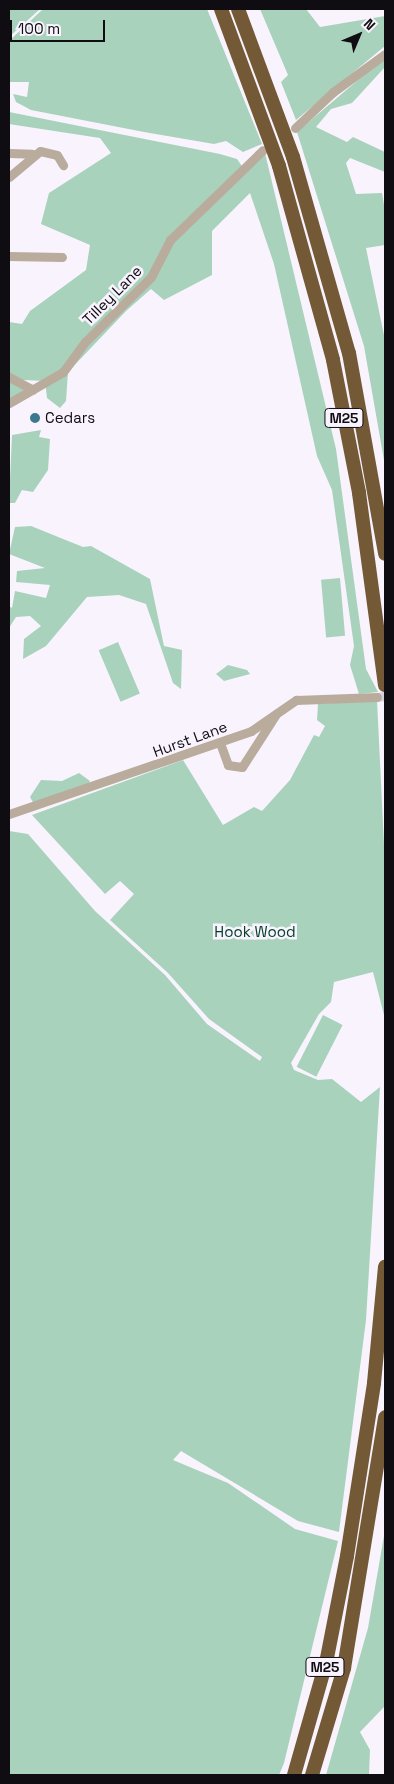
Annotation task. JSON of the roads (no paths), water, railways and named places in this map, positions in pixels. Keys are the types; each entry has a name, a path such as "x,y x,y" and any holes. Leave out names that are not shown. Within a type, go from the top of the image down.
{"highway":[{"name":"M25","path":"221,9 282,174 333,360 359,493 381,691"},
{"name":"M25","path":"238,9 294,157 349,353 385,554"},
{"name":"M25","path":"294,1775 326,1663 347,1556 374,1383 385,1267"},
{"name":"M25","path":"312,1775 344,1668 385,1417"}],"street":[{"path":"295,128 334,92 385,54"},
{"name":"Tilley Lane","path":"9,403 63,372 85,342 152,277 170,240 232,175 264,150"},
{"path":"9,153 32,154 51,151 63,165"},
{"path":"9,177 32,154"},
{"path":"9,256 62,258"},
{"path":"9,378 33,390"},
{"name":"Hurst Lane","path":"9,814 251,731 296,700 381,691"},
{"path":"220,743 228,765 242,767 276,714"}],"tunnel":[{"path":"377,697 385,696"}],"place":[{"name":"Cedars","path":"35,418"}],"park label":[{"name":"Hook Wood","path":"255,932"}]}
